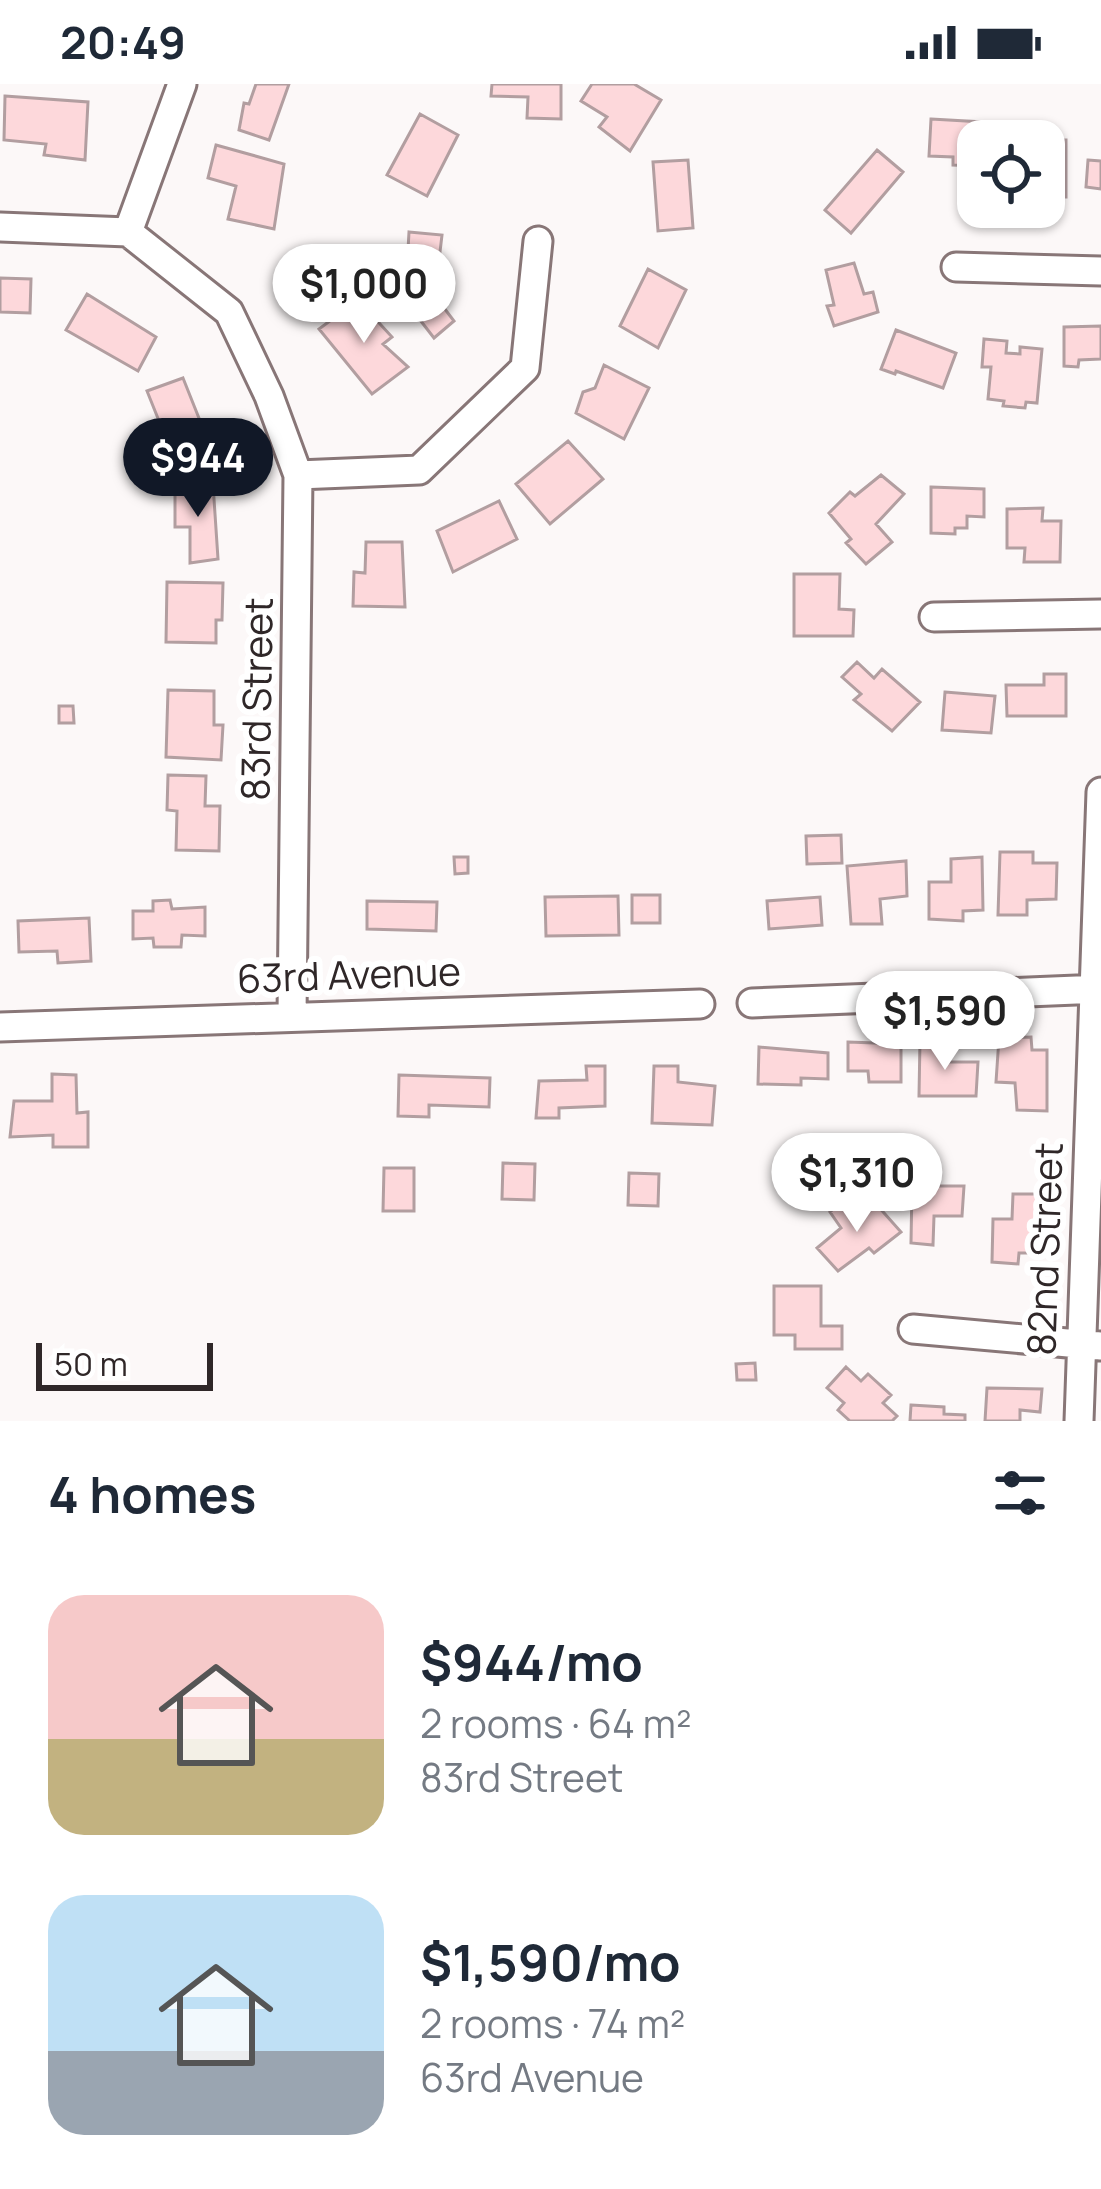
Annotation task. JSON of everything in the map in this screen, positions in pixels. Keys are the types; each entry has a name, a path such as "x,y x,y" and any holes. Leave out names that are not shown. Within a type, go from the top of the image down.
{"street":[{"path":"0,227 128,232 182,84"},
{"name":"83rd Street","path":"128,232 229,312 298,476 292,1015"},
{"path":"298,476 419,470 525,368 538,241"},
{"path":"956,267 1101,271"},
{"path":"934,617 1101,614"},
{"name":"82nd Street","path":"1079,1421 1090,1346 1101,792"},
{"path":"752,1003 1098,989"},
{"name":"63rd Avenue","path":"0,1027 700,1004"},
{"path":"913,1329 1090,1346"}],"building":[{"path":"256,84 289,84 269,140 239,130 244,103 249,104"},
{"path":"492,84 561,84 561,119 527,118 528,97 491,96"},
{"path":"592,84 634,84 661,100 630,151 599,127 607,117 581,101"},
{"path":"5,96 88,102 85,160 44,155 46,144 4,140"},
{"path":"420,114 458,135 427,196 387,175"},
{"path":"931,119 957,120 957,165 953,157 929,156"},
{"path":"216,145 284,164 274,229 228,219 236,186 208,178"},
{"path":"877,150 903,172 851,233 825,210"},
{"path":"688,160 693,228 658,231 653,162"},
{"path":"1088,160 1101,161 1101,189 1086,187"},
{"path":"409,232 442,235 437,277 443,278 441,304 454,321 434,338 410,307 412,284 400,283 404,270 395,257 408,250"},
{"path":"854,263 864,294 873,292 878,312 834,326 827,306 834,305 826,270"},
{"path":"648,269 686,290 658,348 620,326"},
{"path":"0,278 31,279 30,313 0,312"},
{"path":"87,294 156,337 138,371 66,330"},
{"path":"358,300 392,337 383,344 408,367 372,394 319,329"},
{"path":"1101,326 1101,359 1064,366 1064,327"},
{"path":"896,330 956,353 943,388 881,369"},
{"path":"984,339 1007,341 1006,353 1020,354 1020,347 1042,349 1037,403 1026,402 1025,408 988,399 991,367 982,367"},
{"path":"604,365 649,388 624,439 576,413 583,392 595,388"},
{"path":"183,378 214,456 164,475 149,440 163,431 147,391"},
{"path":"568,441 603,479 550,524 516,484"},
{"path":"881,475 904,494 876,524 892,542 866,564 846,543 851,539 829,513 850,492 855,496"},
{"path":"213,484 218,559 190,563 190,527 175,527 175,485"},
{"path":"931,487 984,489 984,517 967,516 967,528 955,528 955,534 931,533"},
{"path":"499,501 517,539 453,572 437,531"},
{"path":"1043,508 1042,521 1061,521 1060,562 1024,562 1025,548 1007,548 1007,509"},
{"path":"366,542 402,542 405,607 353,606 354,572 365,573"},
{"path":"794,574 840,574 839,609 854,610 853,636 794,636"},
{"path":"167,582 223,583 216,643 166,642"},
{"path":"857,662 874,678 882,669 920,702 892,731 854,700 861,694 842,677"},
{"path":"1044,674 1066,674 1066,716 1007,716 1006,685 1044,685"},
{"path":"168,690 214,691 214,725 223,725 221,760 166,757"},
{"path":"945,692 995,696 991,733 942,730"},
{"path":"59,706 73,706 74,723 59,723"},
{"path":"168,775 206,776 205,806 220,806 219,851 176,850 177,811 167,810"},
{"path":"841,835 842,863 807,864 806,836"},
{"path":"1000,852 1033,852 1033,863 1057,863 1056,899 1027,900 1027,915 998,915"},
{"path":"454,857 468,857 468,873 455,874"},
{"path":"982,857 983,910 963,911 963,921 929,919 929,882 951,882 951,859"},
{"path":"906,861 907,896 880,899 882,924 851,924 847,866"},
{"path":"632,895 660,895 660,923 632,923"},
{"path":"618,896 619,935 546,936 545,897"},
{"path":"820,897 822,925 769,929 767,901"},
{"path":"170,900 172,909 205,907 205,936 182,935 181,947 154,947 153,938 133,939 133,911 153,911 153,901"},
{"path":"367,901 437,902 436,931 367,929"},
{"path":"89,918 91,961 58,963 57,951 19,952 18,921"},
{"path":"1031,1037 1032,1050 1047,1050 1047,1111 1017,1110 1015,1083 996,1082 999,1038"},
{"path":"920,1040 947,1041 945,1062 978,1062 976,1096 919,1096"},
{"path":"848,1042 901,1044 901,1082 869,1082 868,1071 848,1071"},
{"path":"759,1047 828,1053 828,1079 801,1078 801,1085 758,1084"},
{"path":"586,1066 605,1066 605,1106 559,1108 559,1118 536,1118 539,1081 587,1080"},
{"path":"654,1066 678,1066 678,1082 715,1086 712,1125 652,1123"},
{"path":"52,1074 76,1075 77,1113 88,1112 88,1147 53,1147 53,1135 10,1137 14,1101 52,1101"},
{"path":"399,1075 490,1078 489,1107 429,1105 429,1117 398,1116"},
{"path":"503,1163 535,1164 534,1200 502,1199"},
{"path":"384,1168 414,1168 414,1211 383,1211"},
{"path":"629,1173 659,1174 658,1206 628,1205"},
{"path":"912,1186 964,1186 962,1216 934,1216 933,1245 911,1243"},
{"path":"1013,1194 1044,1194 1042,1253 1019,1253 1018,1264 992,1262 993,1219 1012,1219"},
{"path":"840,1203 856,1216 876,1204 901,1232 874,1253 869,1248 838,1271 817,1248 841,1228 830,1212"},
{"path":"774,1286 821,1286 821,1326 842,1326 842,1349 795,1349 795,1335 774,1335"},
{"path":"755,1363 756,1380 737,1380 736,1364"},
{"path":"846,1367 861,1381 868,1374 891,1395 883,1403 897,1416 892,1421 850,1421 838,1410 844,1403 827,1388"},
{"path":"987,1388 1042,1389 1040,1412 1020,1410 1020,1421 985,1421"},
{"path":"911,1405 944,1407 944,1414 965,1415 965,1421 910,1421"}]}
